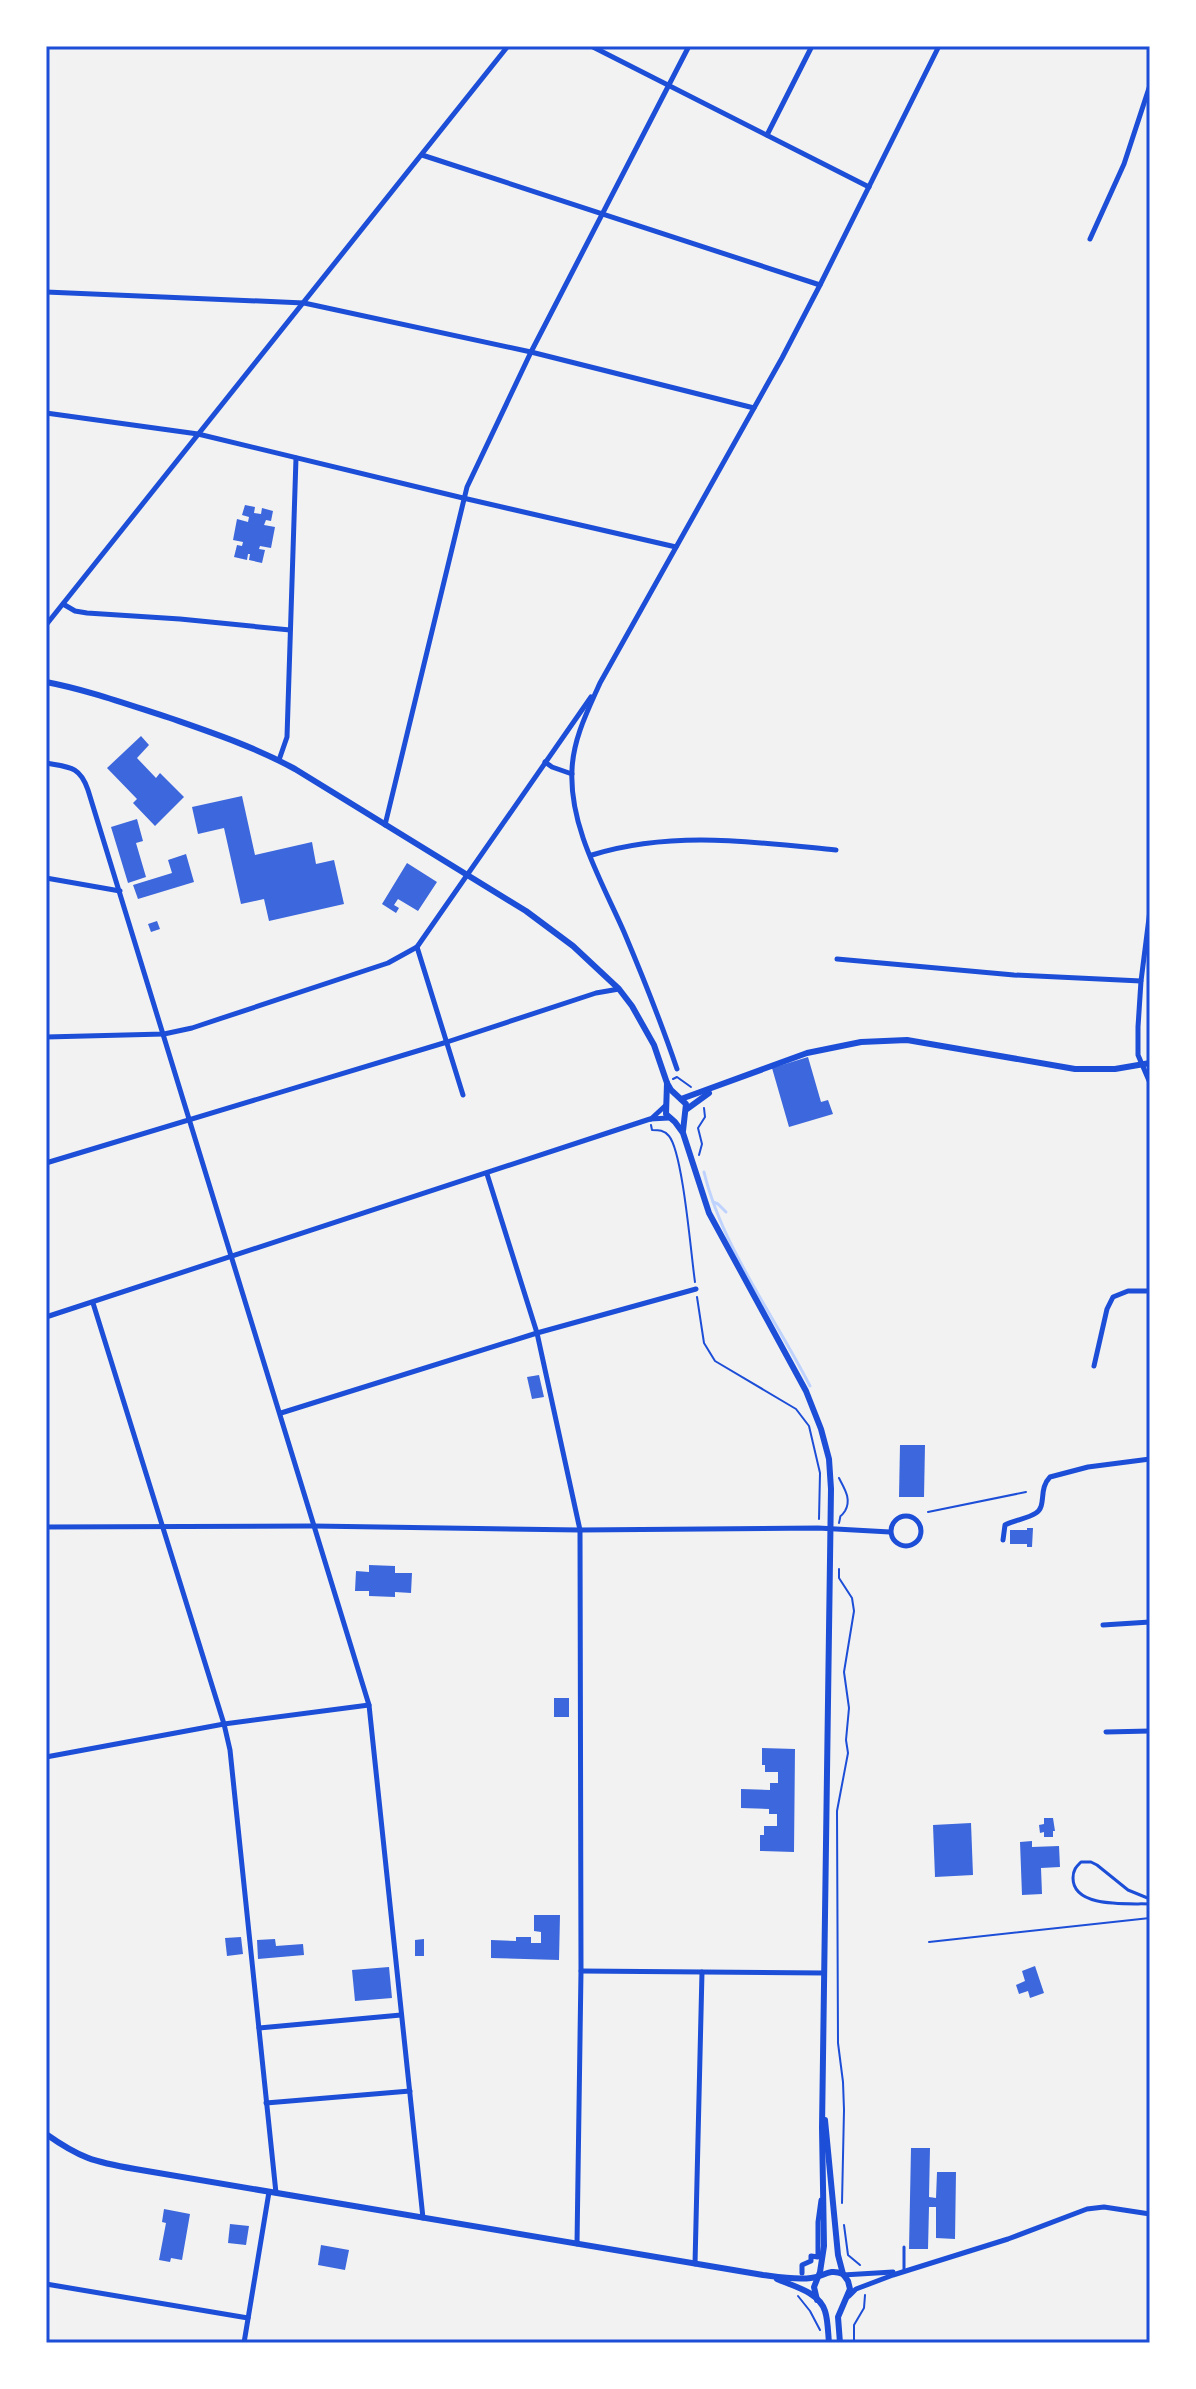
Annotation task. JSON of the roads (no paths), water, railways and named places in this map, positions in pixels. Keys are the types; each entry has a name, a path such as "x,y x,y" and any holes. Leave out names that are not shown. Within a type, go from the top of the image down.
{"street":[{"path":"46,625 508,46"},
{"path":"591,46 869,187"},
{"path":"385,826 463,498 531,352 689,46"},
{"path":"767,135 812,46"},
{"path":"46,1037 164,1034 192,1028 388,963 417,947 600,683 820,285 939,46"},
{"path":"1090,239 1124,164 1150,85"},
{"path":"422,155 820,285"},
{"path":"46,292 304,303 531,352 754,408"},
{"path":"46,413 198,434 676,547"},
{"path":"279,760 287,737 296,458"},
{"path":"63,604 87,613 290,630"},
{"path":"46,682 162,716 279,760 551,928 585,956 632,1006 654,1045 667,1083 687,1110 683,1133"},
{"path":"600,683 578,737 572,774 575,809 591,855 655,1006 677,1069"},
{"path":"545,762 572,774"},
{"path":"46,763 68,767 81,774 88,790 369,1705 423,2218"},
{"path":"591,855 651,841 716,838 836,850"},
{"path":"46,878 120,891"},
{"path":"1150,910 1141,981 1138,1055 1150,1083"},
{"path":"417,947 463,1095"},
{"path":"837,959 1014,975 1141,981"},
{"path":"46,1163 447,1042 596,993 619,989"},
{"path":"650,1119 671,1098 680,1099 807,1053 861,1042 925,1043 1075,1069 1115,1069 1150,1063"},
{"path":"46,1317 650,1119 682,1118 700,1098 734,1080"},
{"path":"667,1083 665,1112 683,1133 709,1213 720,1236 806,1391 829,1459 824,2246 814,2288 826,2313 829,2343"},
{"path":"487,1174 537,1333 580,1530 581,1971 577,2244"},
{"path":"281,1413 537,1333 696,1289"},
{"path":"1094,1366 1107,1309 1113,1297 1128,1291 1150,1291"},
{"path":"93,1303 230,1750 273,2193 244,2343"},
{"path":"1003,1540 1005,1525 1038,1512 1042,1507 1042,1489 1050,1477 1088,1467 1150,1459"},
{"path":"906,1515 917,1520 922,1531 918,1542 907,1547 896,1543 890,1532 895,1520 906,1515"},
{"path":"46,1527 818,1528 890,1532"},
{"path":"1103,1625 1150,1622"},
{"path":"46,1757 224,1724 369,1705"},
{"path":"1106,1732 1150,1731"},
{"path":"581,1971 824,1973"},
{"path":"695,2264 702,1972"},
{"path":"259,2028 401,2015"},
{"path":"266,2103 410,2091"},
{"path":"823,2109 837,2245 843,2274 849,2284 846,2300"},
{"path":"46,2134 72,2153 97,2162 763,2275 805,2279 832,2271 862,2275 907,2270"},
{"path":"802,2273 802,2265 811,2261 811,2256 818,2257 818,2222 823,2187"},
{"path":"840,2343 837,2321 846,2300 853,2290 860,2287 1008,2239 1087,2209 1104,2207 1150,2214"},
{"path":"763,2275 803,2289 819,2302 833,2307 846,2300"},
{"path":"46,2284 248,2318"}],"lane":[{"path":"1081,1862 1091,1862 1128,1890 1150,1902 1120,1905 1090,1899 1077,1892 1073,1873 1081,1862"},
{"path":"904,2247 907,2270"}],"waterway":[{"path":"704,1172 712,1200 736,1254 810,1386"},
{"path":"713,1202 726,1212"}]}
